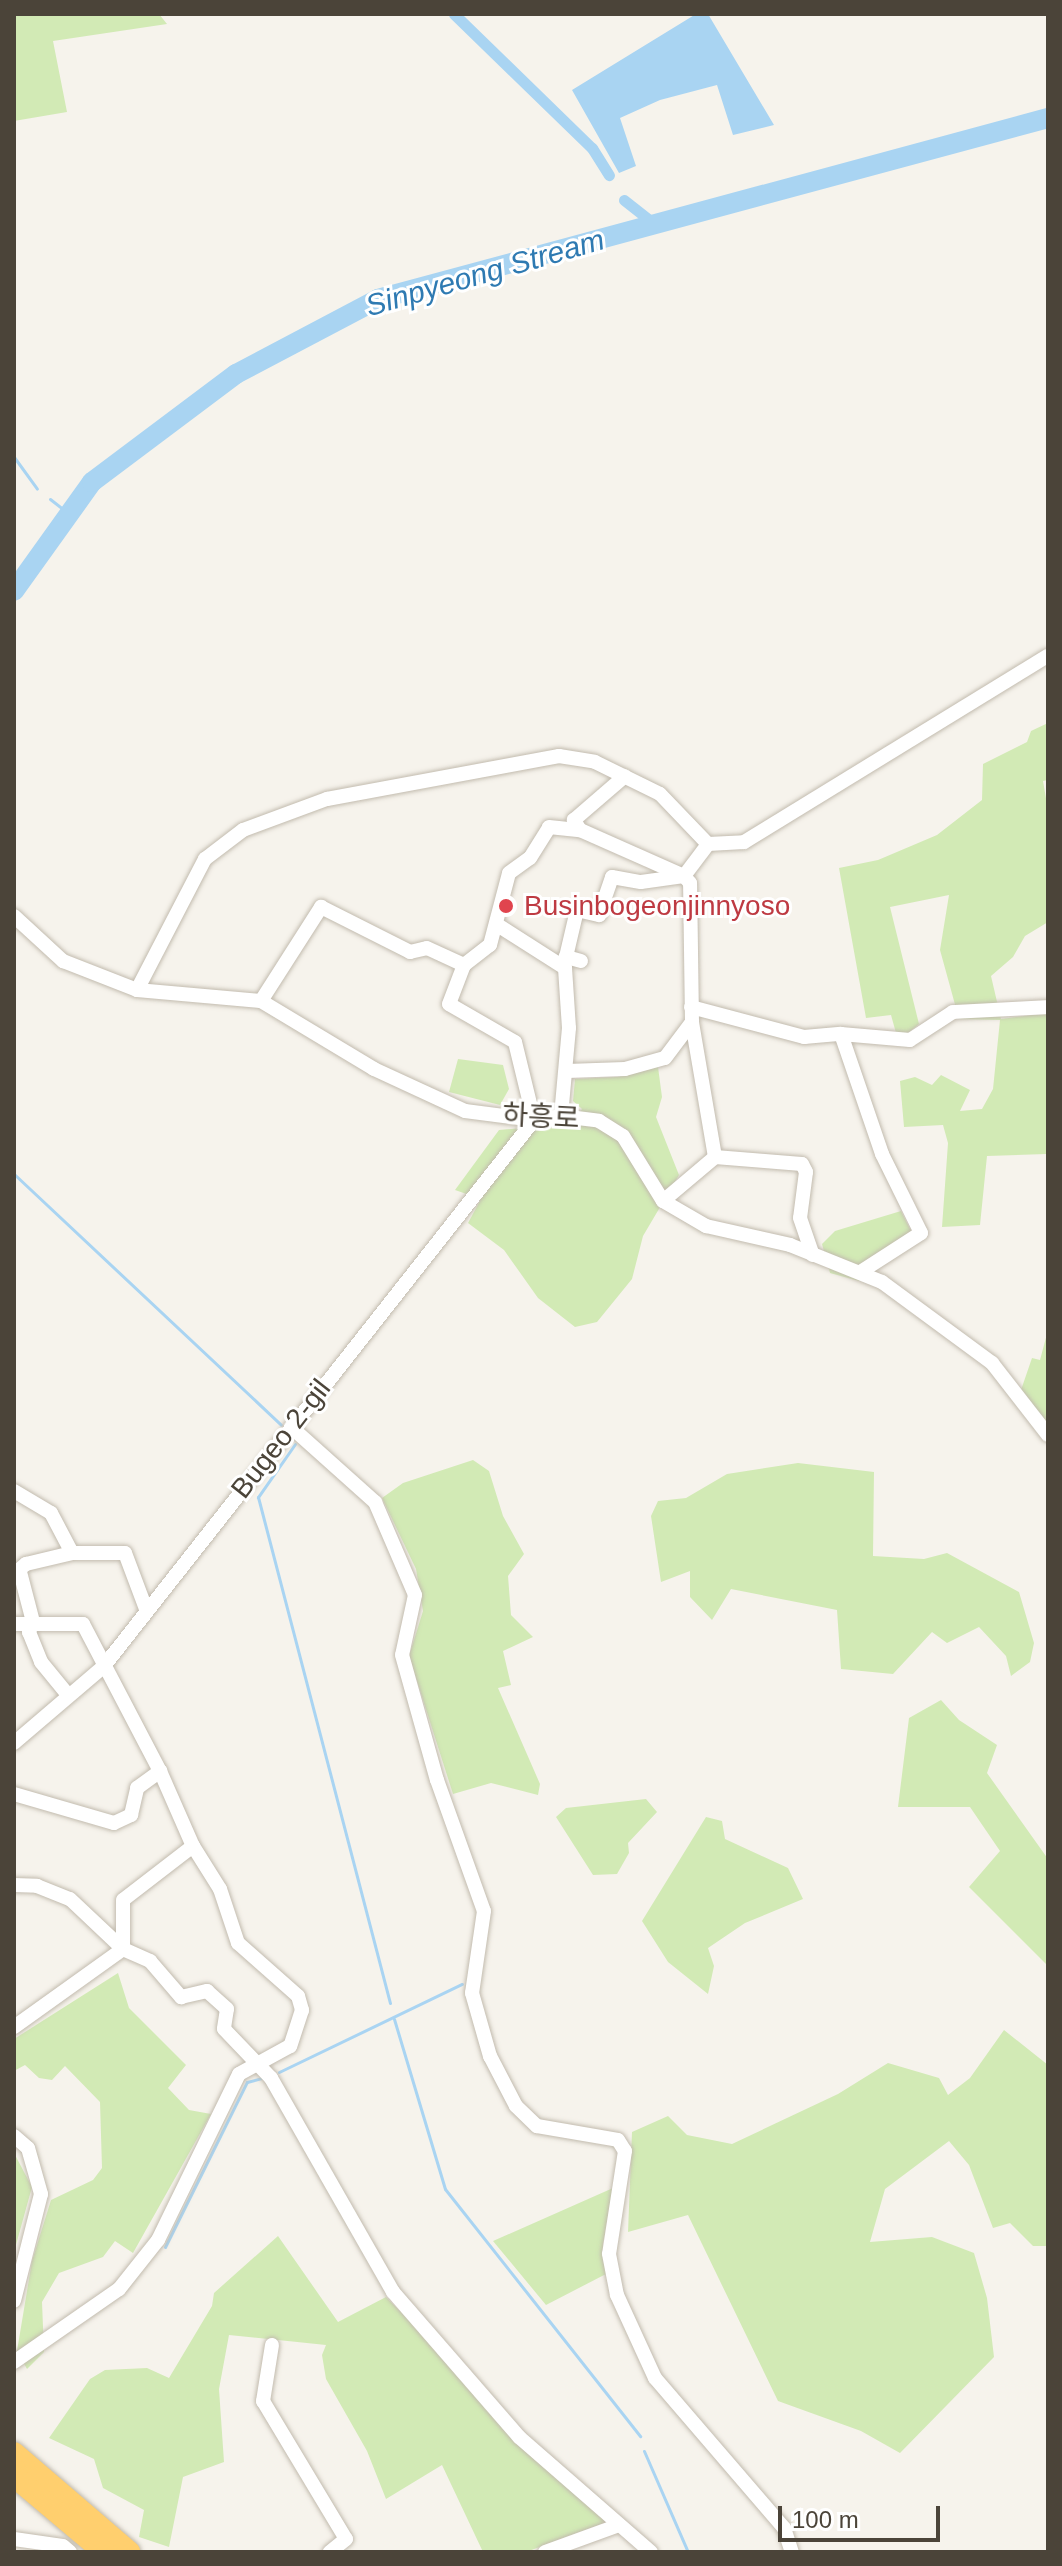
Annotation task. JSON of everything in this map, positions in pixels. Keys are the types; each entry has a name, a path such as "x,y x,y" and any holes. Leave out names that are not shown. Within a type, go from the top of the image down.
{"highway":[{"path":"14,2453 129,2552"},
{"path":"14,2476 104,2552"}],"street":[{"path":"137,990 205,859 243,830 327,799 559,756 595,762 660,794 708,844 744,842 1048,656"},
{"path":"580,830 574,820 625,776"},
{"path":"534,1120 515,1042 449,1004 464,965 490,945 509,873 530,858 549,827 580,830 684,876 694,906 691,1015 715,1157"},
{"path":"581,961 566,957 577,910 599,915 612,877 641,882 684,876 708,844"},
{"path":"261,1001 321,907 410,952 427,948 464,965"},
{"name":"하흥로","path":"14,916 63,961 137,990 261,1001 374,1069 465,1111 534,1120 561,1116 599,1121 623,1136 663,1201 706,1226 862,1271 992,1363 1048,1435"},
{"path":"496,924 565,968 567,1071 561,1116"},
{"path":"691,1015 804,1037 841,1034 910,1040 953,1012 1048,1007"},
{"path":"567,1071 625,1069 665,1058 691,1015"},
{"path":"841,1034 882,1154 921,1233 862,1271"},
{"name":"Bugeo 2-gil","path":"14,1743 104,1666 534,1120"},
{"path":"663,1201 715,1157 802,1164 806,1172 800,1218 813,1255"},
{"path":"291,1427 375,1502 415,1595 402,1655 437,1780 484,1911 472,1993 490,2056 516,2106 537,2126 618,2140 625,2151 609,2254 617,2295 655,2378 784,2528 792,2552"},
{"path":"14,1491 51,1513 72,1553"},
{"path":"68,1695 41,1662 29,1632 33,1622 17,1573 26,1564 72,1553 125,1553 146,1609"},
{"path":"14,1624 83,1624 160,1771 193,1846 220,1889 238,1943 298,1996 302,2010 290,2046 239,2074 158,2240 119,2289 14,2362"},
{"path":"14,1794 114,1823 131,1815 137,1788 160,1771"},
{"path":"123,1949 123,1900 193,1846"},
{"path":"14,1885 37,1886 70,1899 123,1949 150,1961 181,1997 207,1991 227,2009 224,2029 244,2055 260,2063 393,2292 519,2437 651,2552"},
{"path":"14,2027 123,1949"},
{"path":"14,2136 28,2148 41,2194 14,2301"},
{"path":"272,2345 263,2401 346,2539 330,2552"},
{"path":"545,2552 619,2525"},
{"path":"14,2539 63,2546 70,2552"}],"green space":[{"path":"14,14 159,14 167,24 53,41 67,112 14,121"},
{"path":"1048,723 1048,780 1043,781 1048,810 1048,922 1025,936 1013,957 991,976 1001,1019 1048,1013 1048,1148 1046,1154 987,1156 980,1225 942,1227 948,1143 943,1125 904,1127 900,1081 915,1077 932,1085 941,1075 970,1090 960,1111 982,1109 993,1089 1000,1020 959,1019 940,950 949,895 890,907 919,1024 908,1033 896,1033 891,1015 866,1018 839,868 878,860 937,835 982,800 983,764 1027,742 1031,731"},
{"path":"458,1059 503,1065 509,1089 500,1105 449,1092"},
{"path":"658,1067 662,1097 656,1117 679,1175 643,1236 632,1279 597,1322 575,1327 538,1298 504,1250 468,1223 481,1199 455,1190 499,1130 572,1124 582,1109 573,1101 575,1079 617,1077"},
{"path":"901,1211 916,1241 859,1281 830,1273 822,1244 835,1231"},
{"path":"1048,1330 1048,1424 1021,1390 1032,1358 1040,1360"},
{"path":"473,1460 489,1471 503,1516 524,1554 508,1576 511,1615 533,1637 503,1651 511,1685 498,1688 540,1784 538,1795 491,1783 453,1794 409,1656 423,1611 416,1569 382,1498 403,1483"},
{"path":"798,1463 874,1472 873,1556 924,1559 947,1553 1019,1592 1034,1643 1030,1662 1011,1676 1006,1656 979,1627 947,1643 932,1632 893,1674 841,1669 837,1610 731,1589 712,1620 690,1597 690,1571 661,1582 651,1516 658,1501 686,1498 727,1474"},
{"path":"941,1700 959,1720 997,1745 987,1773 1048,1859 1048,1974 1047,1965 969,1887 1000,1851 970,1807 898,1807 909,1718"},
{"path":"646,1799 657,1812 628,1843 629,1853 617,1874 593,1875 556,1817 566,1808"},
{"path":"706,1817 722,1821 725,1839 788,1868 803,1899 745,1923 708,1948 714,1966 708,1994 668,1962 642,1921"},
{"path":"118,1973 129,2008 186,2065 168,2088 189,2110 211,2114 133,2253 115,2241 103,2257 59,2273 42,2302 44,2352 27,2369 17,2351 32,2261 51,2200 93,2180 102,2168 100,2102 65,2066 52,2080 39,2078 25,2065 14,2071 14,2039"},
{"path":"1004,2030 1048,2065 1048,2246 1033,2246 1010,2223 993,2228 969,2165 949,2141 885,2189 870,2242 932,2237 974,2253 987,2298 994,2357 900,2453 861,2431 778,2401 688,2215 628,2232 632,2132 668,2116 687,2135 732,2144 838,2094 888,2063 939,2078 948,2095 970,2078"},
{"path":"14,2153 32,2187 14,2252"},
{"path":"613,2188 603,2244 606,2274 546,2305 493,2241"},
{"path":"278,2236 338,2322 386,2297 607,2522 526,2552 483,2552 442,2465 386,2499 367,2451 326,2379 322,2355 326,2345 229,2335 219,2389 224,2462 183,2477 169,2547 139,2537 144,2510 103,2488 94,2459 49,2438 90,2379 105,2370 147,2368 169,2378 212,2306 214,2293"}],"water":[{"path":"696,14 708,14 774,125 733,135 717,85 660,100 620,118 636,166 619,173 572,90"}],"waterway":[{"path":"454,14 592,148 609,175"},
{"name":"Sinpyeong Stream","path":"14,591 92,482 236,374 378,299 1048,118"},
{"path":"624,200 657,226"},
{"path":"14,457 37,489"},
{"path":"50,499 69,514"},
{"path":"14,1174 281,1425"},
{"path":"295,1444 258,1497 390,2003"},
{"path":"279,2072 462,1984"},
{"path":"394,2019 445,2189 640,2436"},
{"path":"165,2247 247,2082 262,2078"},
{"path":"644,2451 688,2552"}],"place":[{"name":"Businbogeonjinnyoso","path":"506,906"}]}
